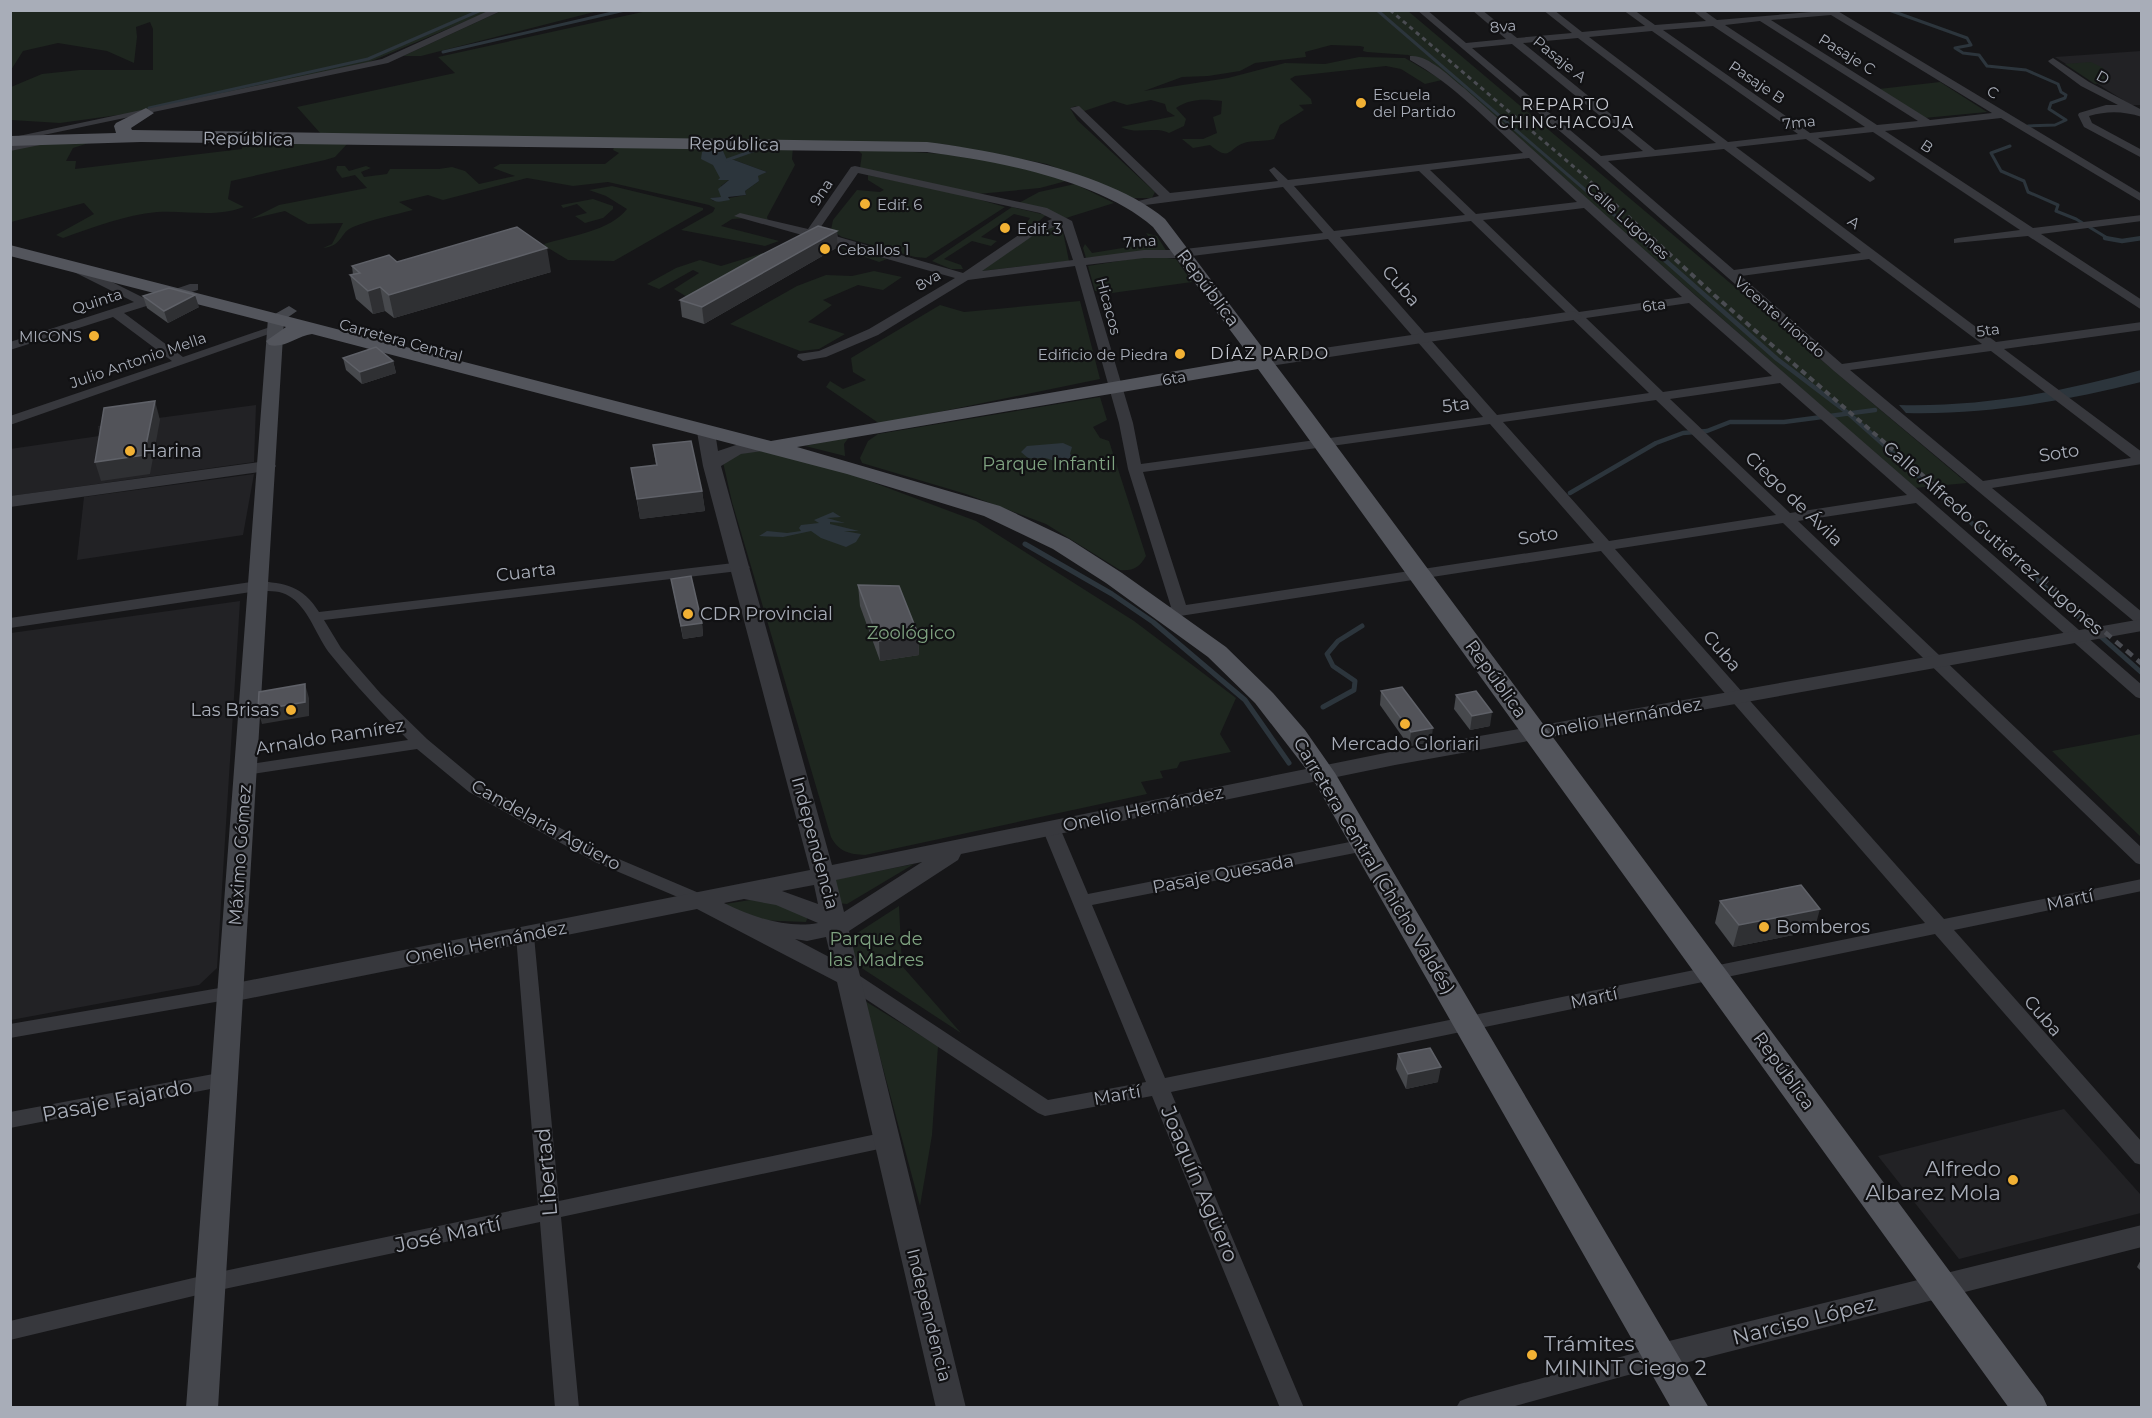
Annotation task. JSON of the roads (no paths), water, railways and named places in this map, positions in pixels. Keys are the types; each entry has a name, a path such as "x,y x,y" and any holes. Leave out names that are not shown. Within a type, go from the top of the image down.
{"main road":[{"path":"141,137 125,134 121,129 123,124 146,113"},
{"name":"República","path":"10,141 141,137 927,147 982,153 1033,165 1076,179 1134,205 1159,223 1323,442 2030,1407"},
{"name":"Carretera Central","path":"10,237 185,289 280,325 710,427 792,442"},
{"name":"Carretera Central","path":"10,250 185,289"},
{"name":"Carretera Central","path":"280,325 313,328 710,427 763,446"},
{"name":"Máximo Gómez","path":"202,1407 257,586 280,325"},
{"name":"6ta","path":"763,446 1263,362"},
{"path":"855,469 848,459 849,447 853,440 868,430"},
{"name":"Carretera Central (Chicho Valdés)","path":"763,446 855,469 992,512 1033,529 1172,612 1264,698 1296,736 1322,773 1691,1407"}],"street":[{"path":"10,141 385,61 499,10"},
{"name":"Vicente Iriondo","path":"1421,10 1599,159 1839,368 2142,620"},
{"name":"Pasaje A","path":"1476,10 1652,153"},
{"name":"A","path":"1547,10 2142,460"},
{"name":"Pasaje B","path":"1627,10 1870,179"},
{"name":"B","path":"1696,10 2142,306"},
{"name":"Pasaje C","path":"1750,10 1928,123"},
{"name":"8va","path":"1464,46 1831,11"},
{"name":"C","path":"1831,11 2142,199"},
{"name":"Calle Lugones","path":"1413,58 1435,70 1460,90 1530,155 1820,411"},
{"name":"D","path":"2053,62 2085,84 2142,114"},
{"path":"1075,108 1167,197"},
{"path":"2131,109 2106,108 2083,115 2088,125 2142,155"},
{"path":"10,147 146,113"},
{"name":"7ma","path":"1599,159 2001,115"},
{"path":"1134,205 1167,197 1530,155"},
{"name":"Ciego de Ávila","path":"1420,167 2142,859"},
{"name":"9na","path":"811,233 855,169 1011,205 1043,210 1064,220"},
{"name":"Cuba","path":"1274,171 2142,1156"},
{"name":"7ma","path":"740,216 811,233 965,277 1144,254 1182,253 1585,204"},
{"path":"1958,241 2142,218"},
{"name":"8va","path":"803,357 816,357 842,347 965,277 1040,227 1064,220"},
{"name":"Hicacos","path":"1064,220 1068,223 1116,388 1172,612"},
{"path":"1731,274 1870,255"},
{"path":"74,266 145,303"},
{"name":"Quinta","path":"10,346 185,289"},
{"name":"6ta","path":"1263,362 1692,299"},
{"path":"114,312 181,362"},
{"name":"Julio Antonio Mella","path":"10,421 280,325"},
{"name":"5ta","path":"1839,368 2142,326"},
{"name":"5ta","path":"1135,469 1782,379"},
{"name":"Calle Alfredo Gutiérrez Lugones","path":"1820,411 1918,498 2087,634 2142,694"},
{"name":"Independencia","path":"710,427 712,466 742,567 836,924 951,1407"},
{"path":"712,466 717,459 729,452 763,446"},
{"name":"Soto","path":"1982,485 2142,460"},
{"path":"10,502 267,466"},
{"name":"Soto","path":"1172,612 1918,498"},
{"name":"Cuarta","path":"314,617 742,567"},
{"name":"Candelaria Agüero","path":"257,586 273,585 297,595 335,650 375,697 421,743 475,788 601,858 699,900"},
{"path":"10,623 257,586"},
{"name":"Onelio Hernández","path":"10,1031 231,993 525,936 1322,773 2142,625"},
{"name":"Arnaldo Ramírez","path":"245,770 421,743"},
{"name":"Joaquín Agüero","path":"1051,828 1292,1407"},
{"name":"Pasaje Quesada","path":"1082,901 1365,845"},
{"name":"Onelio Hernández","path":"836,924 960,848"},
{"name":"Martí","path":"847,977 1045,1108 1160,1087 2142,885"},
{"path":"736,892 797,903 836,924"},
{"path":"699,900 751,925 847,977"},
{"path":"751,925 807,933 836,924"},
{"name":"Libertad","path":"525,936 567,1407"},
{"name":"Pasaje Fajardo","path":"10,1120 225,1080"},
{"name":"José Martí","path":"10,1331 210,1283 550,1213 886,1140"},
{"name":"Narciso López","path":"1468,1407 1661,1356 2142,1236"}],"waterway":[{"path":"149,108 368,59 481,10"},
{"path":"443,52 625,10"},
{"path":"1377,10 1642,239"},
{"path":"1889,10 1967,38 1971,45 1955,48 1963,53 1979,55 1987,66 2026,70 2058,84 2061,92 2066,95 2065,98 2051,103 2049,109 2066,120 2055,125 2028,126"},
{"path":"2010,146 1991,153 2001,171 2024,181 2028,192 2058,205 2056,211 2076,219 2108,239"},
{"path":"727,160 758,149"},
{"path":"1640,238 1777,359 1849,413"},
{"path":"2108,239 2122,241 2142,238 2135,239"},
{"path":"1849,413 1875,410"},
{"path":"1570,493 1656,443 1683,433 1707,431 1730,422 1784,422 1849,413"},
{"path":"1849,413 1994,543"},
{"path":"1993,541 2142,673"},
{"path":"1025,544 1112,594 1153,622 1245,700 1289,763"},
{"path":"1323,707 1354,690 1355,681 1333,666 1327,654 1338,641 1362,626"}],"railway":[{"path":"1390,10 1581,173 1653,239"},
{"path":"1652,238 1714,295 2001,543"},
{"path":"1999,541 2142,664"}],"place":[{"name":"Escuela del Partido","path":"1361,103"},
{"name":"Edif. 6","path":"865,204"},
{"name":"Edif. 3","path":"1005,228"},
{"name":"Ceballos 1","path":"825,249"},
{"name":"MICONS","path":"94,336"},
{"name":"Edificio de Piedra","path":"1180,354"},
{"name":"Harina","path":"130,451"},
{"name":"CDR Provincial","path":"688,614"},
{"name":"Las Brisas","path":"291,710"},
{"name":"Mercado Gloriari","path":"1405,724"},
{"name":"Bomberos","path":"1764,927"},
{"name":"Alfredo Albarez Mola","path":"2013,1180"},
{"name":"Trámites MININT Ciego 2","path":"1532,1355"}],"district":[{"name":"REPARTO CHINCHACOJA","path":"1566,113"},
{"name":"DÍAZ PARDO","path":"1270,353"}],"park label":[{"name":"Parque Infantil","path":"1049,464"},
{"name":"Zoológico","path":"911,633"},
{"name":"Parque de las Madres","path":"876,949"}]}
